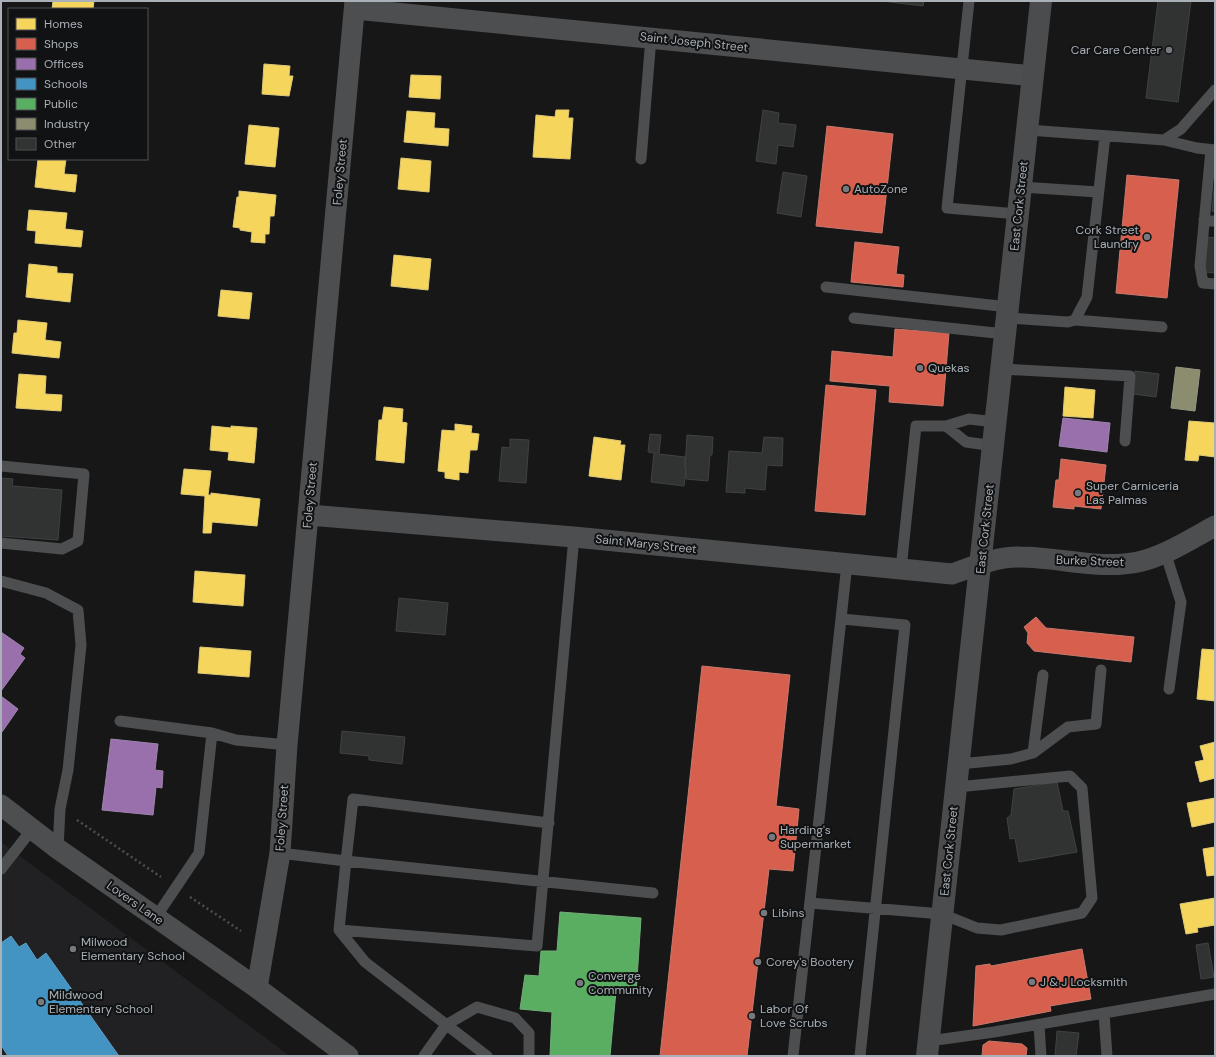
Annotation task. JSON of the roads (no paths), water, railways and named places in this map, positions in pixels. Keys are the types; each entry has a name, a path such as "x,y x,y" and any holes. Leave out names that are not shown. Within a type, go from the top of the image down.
{"street":[{"name":"East Cork Street","path":"928,1048 1041,1"},
{"name":"Saint Joseph Street","path":"355,5 651,38 1033,76"},
{"name":"Foley Street","path":"257,988 280,853 287,745 355,5"},
{"name":"Saint Marys Street","path":"309,515 574,537 952,574 981,564"},
{"name":"Burke Street","path":"981,564 1018,557 1104,564 1136,562 1153,558 1215,526"},
{"name":"Lovers Lane","path":"1,805 33,828 58,849 257,988 348,1056"}],"lane":[{"path":"969,1 946,208 1018,214"},
{"path":"641,159 651,38"},
{"path":"1164,140 1181,129 1215,90"},
{"path":"1028,130 1164,140 1196,148 1213,150 1210,221 1200,266 1203,283 1215,284"},
{"path":"1075,320 1087,297 1105,136"},
{"path":"1021,187 1098,192"},
{"path":"826,287 1007,320"},
{"path":"854,318 1068,322 1075,320 1162,327"},
{"path":"1002,369 1130,376 1125,441"},
{"path":"901,569 916,426 946,426 969,419 996,422"},
{"path":"946,426 966,442 994,446"},
{"path":"1,466 84,474 78,541 62,549 1,544"},
{"path":"339,930 537,946 550,823 574,537"},
{"path":"1165,552 1181,602 1170,689"},
{"path":"793,1056 847,564"},
{"path":"1,581 46,593 78,610 81,645 68,770 60,809 58,849"},
{"path":"842,618 905,625 860,1056"},
{"path":"959,764 1011,759 1033,753 1068,727 1096,724 1101,670"},
{"path":"1033,753 1043,675"},
{"path":"120,721 212,732 236,740 287,745"},
{"path":"156,917 200,853 212,732"},
{"path":"810,902 942,914 977,928 1001,930 1082,913 1092,898 1082,788 1070,776 956,787"},
{"path":"487,1056 365,962 339,930 353,799 550,823"},
{"path":"1,869 33,828"},
{"path":"280,853 346,861 544,880 653,893"},
{"path":"928,1048 1039,1025 1215,994"},
{"path":"424,1056 446,1025 477,1007 515,1018 529,1033 529,1056"},
{"path":"1104,1013 1107,1056"},
{"path":"1039,1025 1041,1056"}],"place":[{"name":"Car Care Center","path":"1169,50"},
{"name":"AutoZone","path":"846,189"},
{"name":"Cork Street Laundry","path":"1147,237"},
{"name":"Quekas","path":"920,368"},
{"name":"Super Carniceria Las Palmas","path":"1078,493"},
{"name":"Harding's Supermarket","path":"772,837"},
{"name":"Libins","path":"764,913"},
{"name":"Milwood Elementary School","path":"73,949"},
{"name":"Corey's Bootery","path":"758,962"},
{"name":"J & J Locksmith","path":"1032,982"},
{"name":"Converge Community","path":"580,983"},
{"name":"Mildwood Elementary School","path":"41,1002"},
{"name":"Labor Of Love Scrubs","path":"752,1016"}]}
